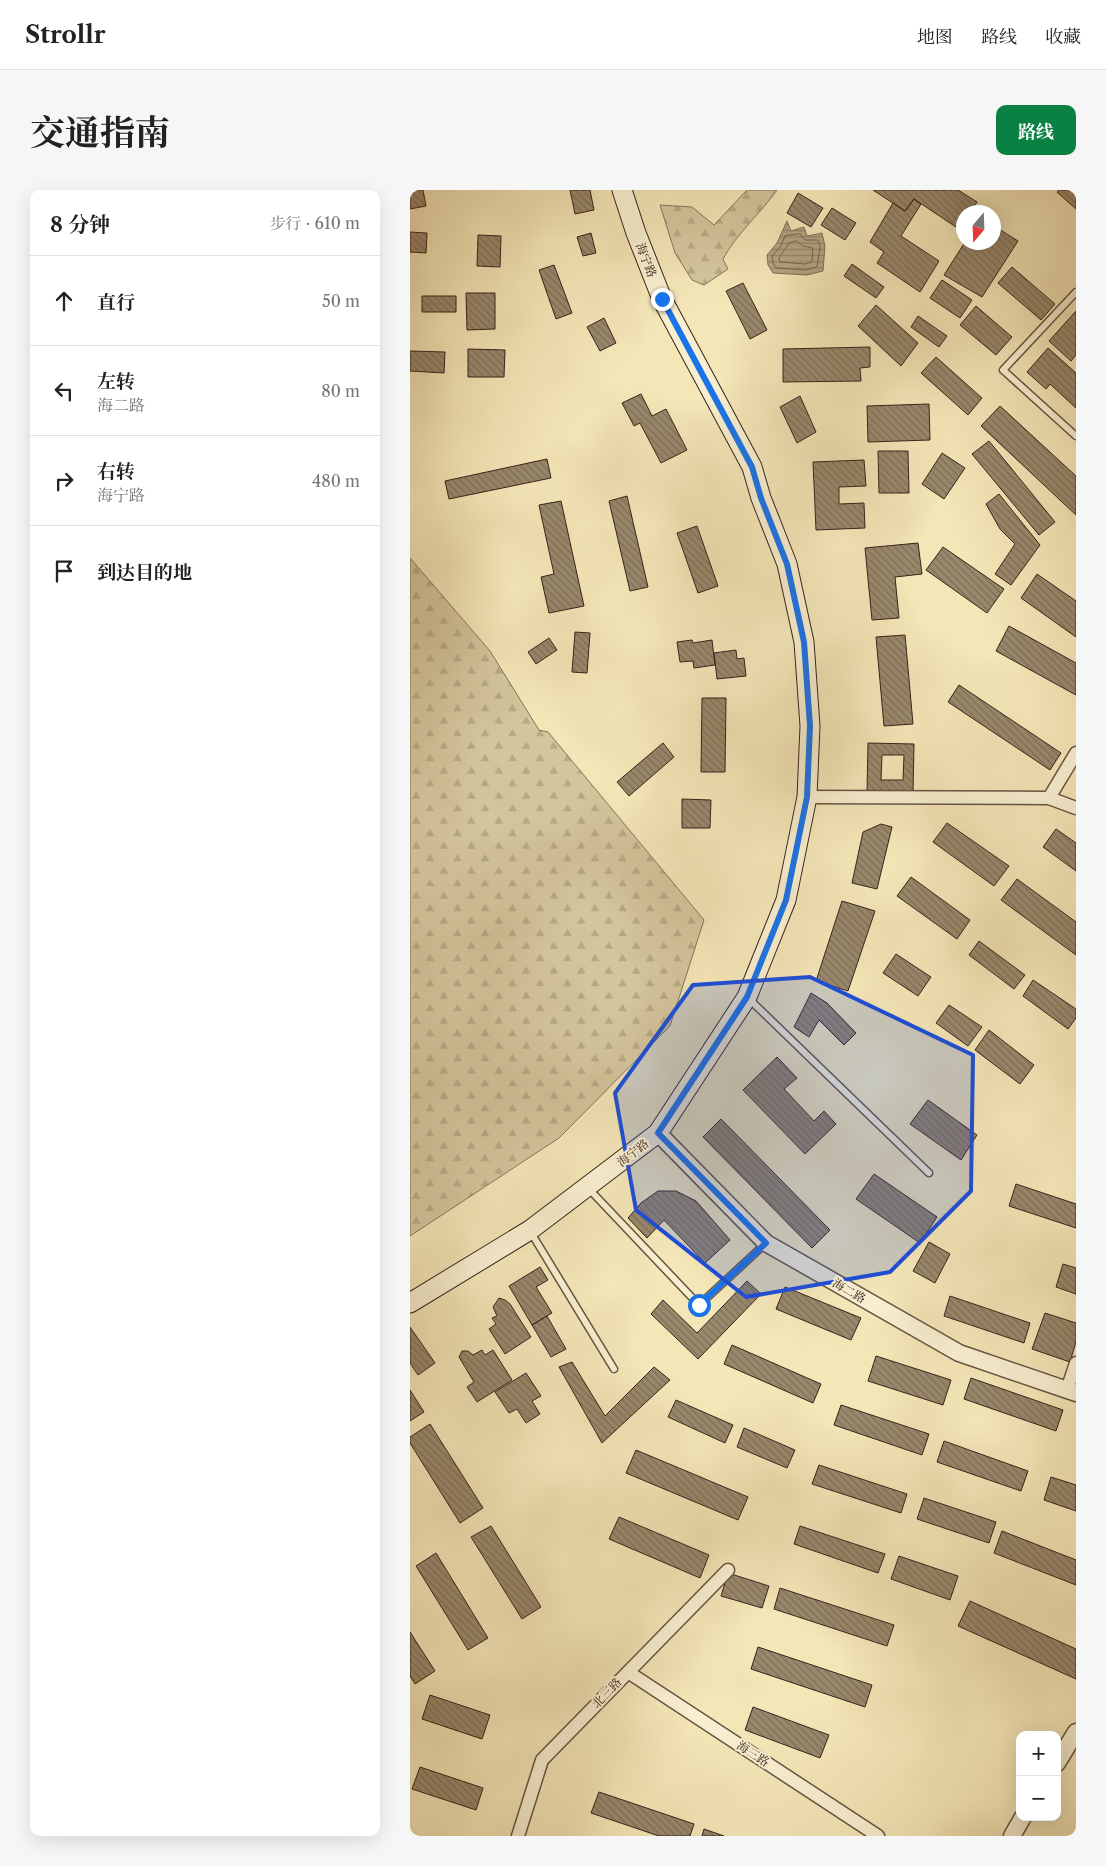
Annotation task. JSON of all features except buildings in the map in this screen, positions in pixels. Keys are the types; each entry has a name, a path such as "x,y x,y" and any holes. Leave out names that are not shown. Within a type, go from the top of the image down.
{"main road":[{"name":"海宁路","path":"410,1303 530,1230 588,1188 658,1133 747,997 786,900 807,797 810,726 804,642 787,564 761,498 752,467 662,299 636,234 622,190"}],"street":[{"path":"1049,798 1076,753"},
{"path":"807,797 1049,798 1076,808"},
{"name":"海二路","path":"658,1133 766,1243 959,1353 1071,1391"},
{"path":"1071,1391 1076,1362"},
{"name":"北三路","path":"518,1836 542,1760 728,1570"},
{"name":"海三路","path":"628,1672 878,1836"},
{"path":"1061,1756 1076,1732"},
{"path":"1012,1836 1021,1821"}],"lane":[{"path":"1076,292 1003,370 1076,436"},
{"path":"747,997 929,1173"},
{"path":"588,1188 699,1305 766,1243"},
{"path":"530,1230 614,1369"}],"highlighted area":[{"path":"810,977 973,1055 971,1191 890,1272 746,1297 636,1210 615,1093 693,985"}],"green space":[{"path":"747,190 777,190 742,232 723,259 728,269 704,285 692,280 675,253 660,205 692,207 714,225"},
{"path":"410,558 490,651 539,730 548,732 704,920 670,1026 559,1138 410,1236"}],"water":[{"path":"787,221 791,231 804,227 807,236 822,233 825,246 823,271 807,275 773,273 768,265 767,255 777,243"}],"route":[{"path":"662,299 752,467 761,498 787,564 804,642 810,726 807,797 786,900 747,997 658,1133 766,1243 699,1305"}]}
